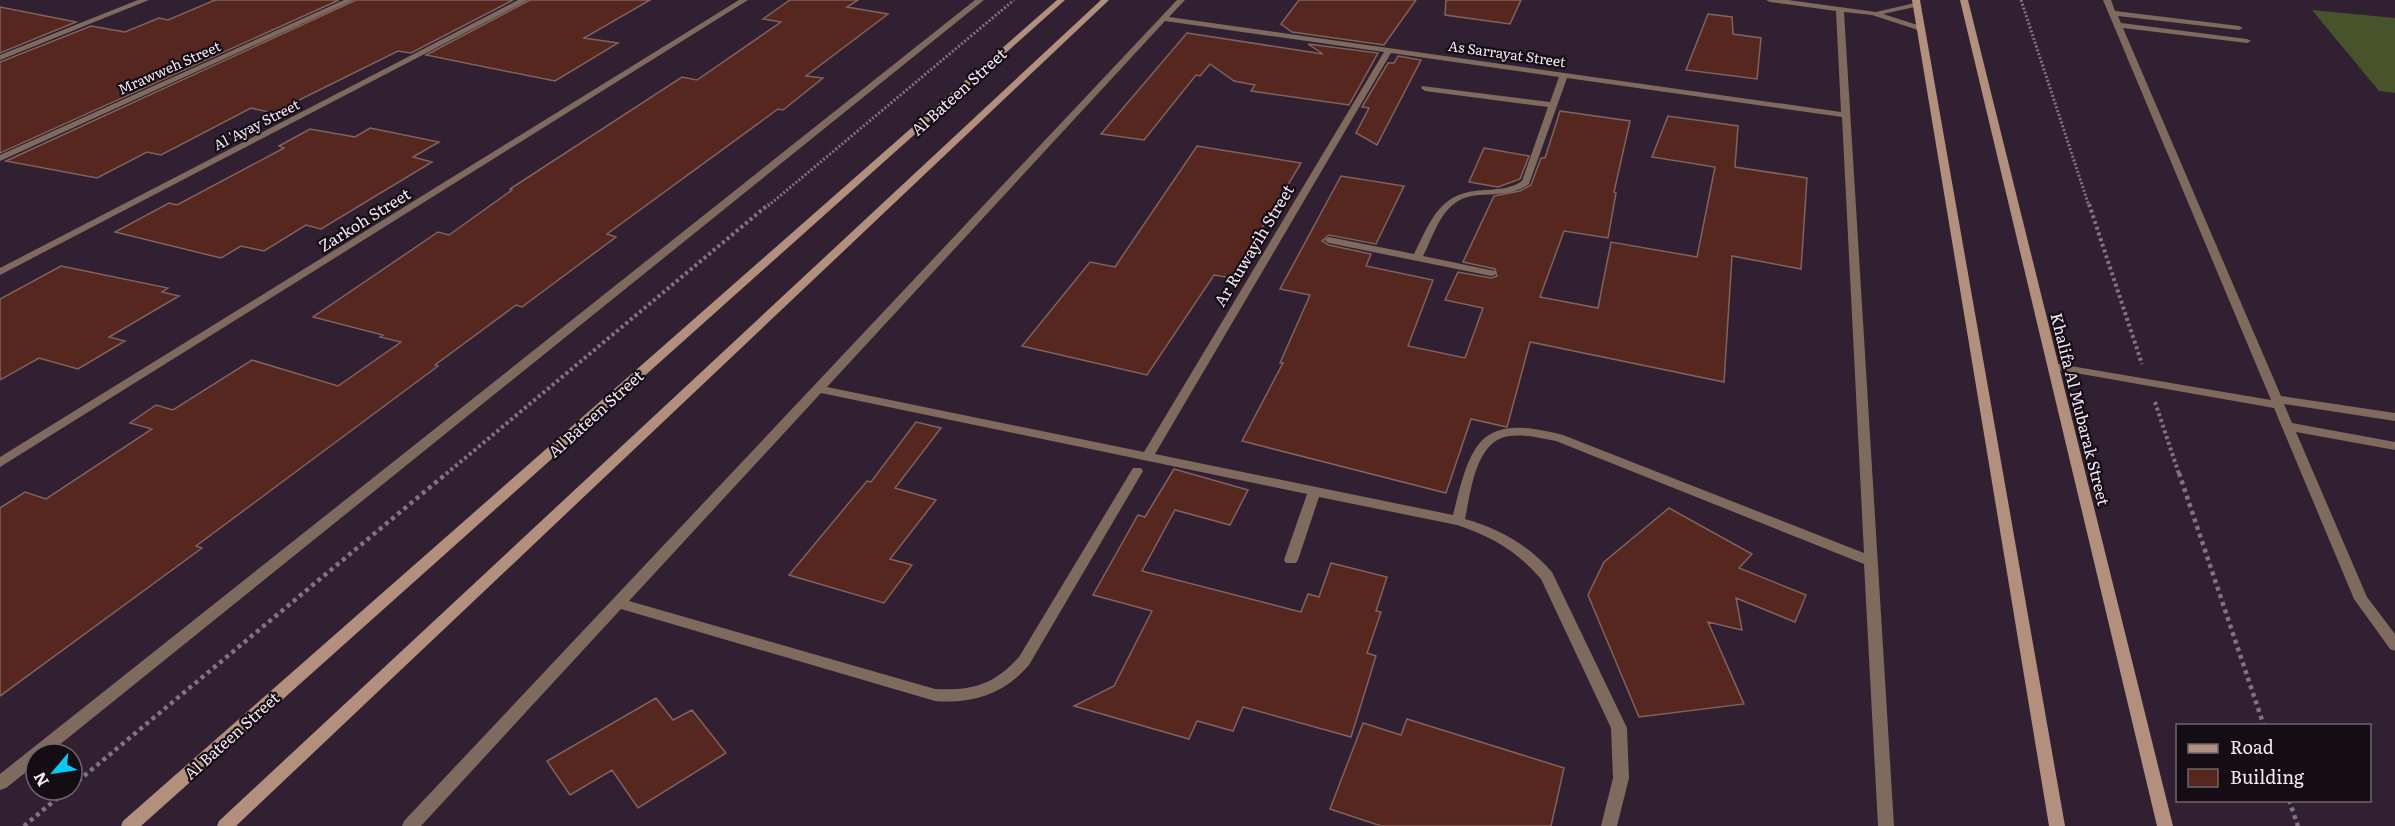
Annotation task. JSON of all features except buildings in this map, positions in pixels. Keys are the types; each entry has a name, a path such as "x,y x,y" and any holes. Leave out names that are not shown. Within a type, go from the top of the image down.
{"main road":[{"name":"Al Bateen Street","path":"129,826 1060,0"},
{"name":"Al Bateen Street","path":"225,826 1105,0"},
{"name":"Khalifa Al Mubarak Street","path":"1964,0 2165,826"},
{"path":"1916,2 2057,826"}],"street":[{"path":"0,58 146,0"},
{"name":"Mrawweh Street","path":"0,158 350,0"},
{"name":"Al 'Ayay Street","path":"0,272 524,0"},
{"name":"Zarkoh Street","path":"0,464 744,0"},
{"path":"51,742 980,0"},
{"path":"410,826 1181,0"},
{"path":"1770,0 1873,13 1921,29"},
{"path":"2107,0 2361,599 2395,645"},
{"path":"1873,13 1916,2"},
{"path":"1840,9 1886,826"},
{"path":"2112,13 2239,28"},
{"name":"As Sarrayat Street","path":"1164,19 1847,115"},
{"path":"2118,25 2247,41"},
{"name":"Ar Ruwayih Street","path":"1147,457 1389,50"},
{"path":"1417,258 1445,207 1453,199 1475,192 1509,191 1526,182 1564,75"},
{"path":"1425,88 1553,105"},
{"path":"1329,240 1491,273"},
{"path":"2053,366 2277,402 2395,417"},
{"path":"818,389 1458,520 1510,541 1537,563 1555,590 1619,728 1621,778 1608,826"},
{"path":"2287,426 2395,446"},
{"path":"1458,520 1480,445 1507,433 1541,433 1871,561"},
{"path":"619,603 935,695 970,695 987,690 1015,672 1024,661 1137,471"},
{"path":"1291,560 1314,491"},
{"path":"0,783 24,764"}],"path":[{"path":"84,776 1014,0"},
{"path":"24,826 53,802"},
{"path":"2289,802 2298,826"}],"green space":[{"path":"2312,10 2395,18 2395,93 2379,91"}]}
